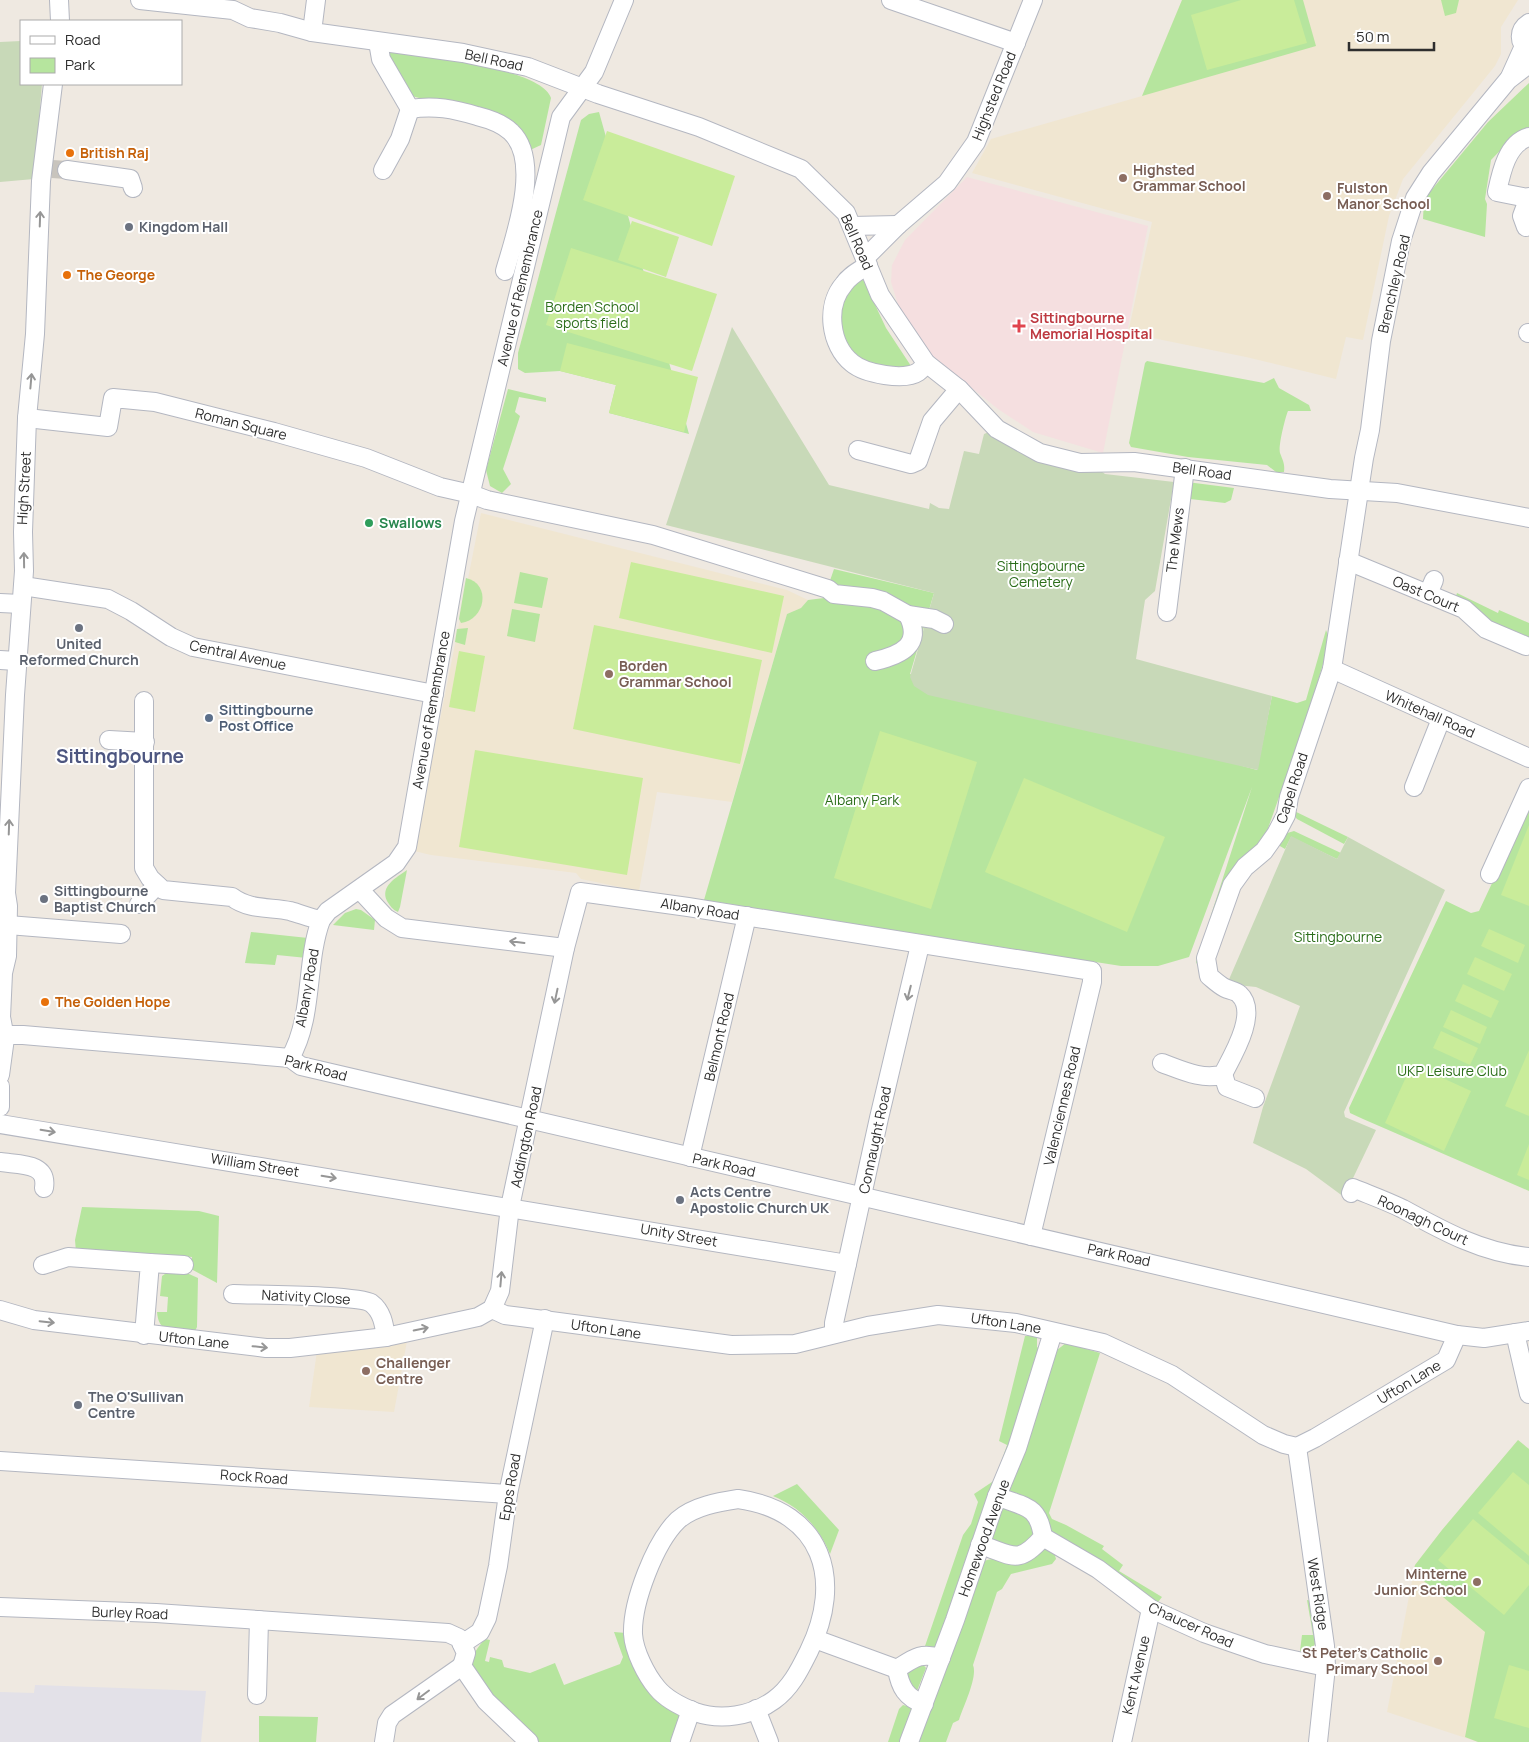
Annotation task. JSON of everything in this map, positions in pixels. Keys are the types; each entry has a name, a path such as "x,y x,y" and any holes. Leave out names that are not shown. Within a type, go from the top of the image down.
{"street":[{"path":"59,0 60,20"},
{"name":"Bell Road","path":"140,0 232,10 250,18 280,23 312,32 463,53 528,67 582,88 699,127 801,169 840,206 852,226 880,295 926,363 959,389 997,429 1040,453 1080,463 1134,462 1360,491 1396,493 1529,518"},
{"path":"312,32 316,0"},
{"name":"Avenue of Remembrance","path":"353,895 396,863 407,847 455,570 471,494 561,117 594,72 624,0"},
{"path":"891,0 1016,43"},
{"name":"Highsted Road","path":"926,363 917,372 908,375 874,373 852,363 835,338 832,316 836,294 898,225 947,184 969,153 979,134 1033,0"},
{"name":"Brenchley Road","path":"1360,491 1381,341 1401,241 1415,198 1431,174 1508,80 1526,48 1521,36 1528,22"},
{"path":"378,42 381,59 410,109 400,138 383,170"},
{"name":"Brenchley Road","path":"1508,80 1529,64"},
{"name":"High Street","path":"0,1075 4,1038 1,996 8,925 8,906 3,892 9,660 23,586 28,418 35,334 54,169 53,85"},
{"path":"410,109 436,106 488,119 503,125 518,142 524,156 525,190 505,271"},
{"path":"1526,227 1522,216 1528,198 1497,192 1506,158 1522,138 1529,136"},
{"path":"54,169 130,179 133,188"},
{"path":"852,226 898,225"},
{"path":"858,450 911,464 918,461 932,421 959,389"},
{"name":"Roman Square","path":"28,418 108,427 113,398 155,402 366,458 440,487 471,494"},
{"name":"The Mews","path":"1166,612 1185,468"},
{"name":"Capel Road","path":"1223,1074 1234,1054 1248,1017 1245,1002 1239,993 1224,988 1209,976 1206,958 1232,885 1245,867 1264,851 1286,815 1289,796 1332,668 1360,491"},
{"path":"471,494 487,500 653,535 828,588 834,594 883,601 908,615 934,619 944,624"},
{"name":"Oast Court","path":"1348,561 1431,587 1464,609 1486,629 1526,646"},
{"name":"Central Avenue","path":"23,586 98,596 131,611 171,638 193,647 434,694"},
{"path":"0,603 21,604"},
{"path":"875,661 902,652 913,640 914,627 908,615"},
{"name":"Whitehall Road","path":"1332,668 1440,720 1529,758"},
{"path":"144,701 144,868 157,885 169,891 232,897 241,904 290,911 308,918 321,920 328,911 353,895 402,928 565,948"},
{"path":"1414,787 1440,720"},
{"path":"109,740 145,742"},
{"path":"1490,874 1529,788"},
{"path":"139,904 157,885"},
{"name":"Albany Road","path":"565,948 580,892 747,916 1092,971 1093,975"},
{"name":"Belmont Road","path":"690,1157 747,916"},
{"name":"Albany Road","path":"290,1058 296,1046 301,1027 321,920"},
{"path":"8,925 121,934"},
{"name":"Connaught Road","path":"834,1334 834,1322 879,1118 920,945"},
{"name":"Addington Road","path":"485,1313 497,1302 500,1291 510,1207 565,948"},
{"name":"Valenciennes Road","path":"1031,1236 1093,975"},
{"name":"Park Road","path":"4,1038 16,1034 290,1058 301,1066 862,1198 1136,1258 1457,1335 1484,1338 1522,1332"},
{"path":"1162,1063 1214,1078 1223,1074 1227,1087 1255,1098"},
{"path":"0,1086 0,1107"},
{"name":"William Street","path":"0,1124 510,1207"},
{"path":"0,1162 34,1166 41,1170 45,1179 44,1188"},
{"name":"Roonagh Court","path":"1351,1194 1353,1188 1403,1209 1448,1234 1503,1253 1529,1257"},
{"name":"Unity Street","path":"510,1207 847,1264"},
{"path":"43,1266 68,1257 184,1265"},
{"path":"144,1334 150,1263"},
{"name":"Nativity Close","path":"233,1294 338,1298 370,1303 380,1313 386,1337"},
{"name":"Ufton Lane","path":"0,1310 34,1320 266,1348 314,1346 386,1337 485,1313 545,1319 731,1345 795,1344 900,1320 938,1316 1016,1323 1103,1343 1172,1375 1263,1435 1297,1447 1446,1360 1457,1335"},
{"name":"Epps Road","path":"462,1644 480,1632 487,1618 498,1566 508,1494 545,1319"},
{"name":"Homewood Avenue","path":"909,1742 941,1658 997,1496 1017,1448 1053,1332"},
{"path":"1522,1332 1529,1394"},
{"name":"West Ridge","path":"1297,1447 1325,1646 1326,1667 1318,1742"},
{"name":"Rock Road","path":"0,1461 508,1494"},
{"path":"980,1545 1015,1556 1025,1555 1034,1550 1043,1537 1037,1514 1030,1508 997,1496"},
{"path":"738,1499 763,1503 780,1511 799,1524 822,1560 826,1579 826,1599 815,1640 799,1672 788,1687 774,1700 756,1709 723,1717 706,1716 690,1710 660,1691 647,1675 641,1657 635,1648 633,1634 639,1599 657,1550 679,1520 690,1512 716,1502 738,1499"},
{"name":"Chaucer Road","path":"1043,1537 1098,1569 1151,1609 1237,1646 1326,1667"},
{"name":"Burley Road","path":"0,1607 156,1613 448,1633 459,1638 462,1644"},
{"name":"Kent Avenue","path":"1122,1742 1151,1609"},
{"path":"257,1695 259,1620"},
{"path":"815,1640 897,1669"},
{"path":"384,1742 387,1723 392,1715 462,1666 466,1653 462,1644"},
{"path":"897,1669 918,1656 928,1654 941,1658"},
{"path":"462,1666 486,1701 529,1742"},
{"path":"897,1669 901,1684 908,1697 924,1704"},
{"path":"756,1709 769,1742"},
{"path":"680,1742 690,1710"}],"shaded area":[{"path":"1182,0 1518,0 1501,27 1501,54 1495,66 1403,179 1389,216 1363,340 1346,337 1336,379 1246,357 1128,333 1152,222 972,173 991,139 1142,96"},
{"name":"Sittingbourne Memorial Hospital","path":"967,177 1148,226 1103,453 1033,432 998,409 932,356 900,311 891,282 892,265 905,240"},
{"name":"Borden Grammar School","path":"481,513 787,590 808,600 801,608 787,614 732,802 657,792 639,891 581,879 576,873 431,855 414,851"},
{"path":"407,1341 394,1412 309,1407 317,1351 377,1347"},
{"name":"Minterne Junior School","path":"1518,1440 1529,1449 1529,1742 1478,1742 1387,1712 1415,1565"},
{"path":"35,1685 206,1691 201,1742 0,1742 0,1692 34,1693"}],"green space":[{"path":"1182,0 1303,0 1316,46 1142,96"},
{"path":"1241,0 1294,0 1307,43 1207,70 1191,15"},
{"path":"1441,0 1459,0 1456,13 1445,16"},
{"path":"20,41 20,85 42,85 34,179 0,182 0,42"},
{"path":"383,51 476,64 525,78 543,87 551,98 541,145 528,151 460,109 408,95"},
{"path":"1529,83 1529,127 1519,131 1491,160 1485,199 1487,204 1485,237 1423,219 1424,199 1488,122"},
{"name":"Borden School sports field","path":"599,112 689,434 609,413 616,385 560,371 525,373 518,369 518,353 581,120 589,114"},
{"path":"607,131 735,176 712,246 583,200"},
{"path":"632,221 679,237 666,277 618,260"},
{"path":"571,248 717,294 692,371 546,325"},
{"path":"861,275 886,328 911,366 905,370 860,362 845,347 837,304"},
{"name":"Sittingbourne Cemetery","path":"732,327 829,485 929,509 930,503 939,508 949,509 964,451 979,454 984,434 989,432 1024,453 1053,466 1174,482 1155,591 1145,600 1136,659 1272,696 1258,770 928,695 914,686 910,677 934,593 666,525"},
{"path":"567,343 698,377 684,432 609,413 616,385 560,371"},
{"path":"1147,361 1264,383 1274,378 1279,388 1309,405 1311,411 1288,411 1282,432 1280,450 1284,472 1276,472 1267,465 1188,457 1131,447 1129,443 1145,363"},
{"path":"508,389 546,398 546,402 519,397 515,412 520,416 503,469 511,484 502,493 490,486 486,470"},
{"path":"1187,482 1234,488 1231,500 1225,503 1190,499 1187,521 1183,520"},
{"path":"631,562 784,596 772,653 619,618"},
{"name":"Albany Park","path":"834,569 934,593 910,674 1257,770 1272,696 1297,703 1306,700 1326,630 1330,640 1309,712 1266,834 1200,953 1197,964 1196,962 1252,787 1189,957 1158,966 1121,966 704,900 787,614 801,608 808,600 824,598"},
{"path":"520,572 548,578 542,608 514,603"},
{"path":"466,578 480,587 482,602 476,616 461,623 459,619"},
{"path":"1457,593 1498,613 1499,610 1529,623 1529,638 1515,631 1507,632 1455,599"},
{"path":"512,609 540,614 535,642 507,636"},
{"path":"594,625 762,660 740,764 573,729"},
{"path":"468,628 465,645 455,642 457,629"},
{"path":"459,651 485,656 475,712 449,707"},
{"path":"880,731 977,762 931,909 834,878"},
{"path":"475,750 643,778 627,875 459,847"},
{"path":"1024,778 1165,837 1127,932 985,872"},
{"name":"UKP Leisure Club","path":"1529,804 1529,1191 1363,1119 1350,1113 1349,1108 1446,901 1471,913 1479,911"},
{"path":"1288,808 1348,837 1344,844 1297,819"},
{"path":"1529,825 1529,906 1501,895"},
{"path":"1294,831 1341,853 1337,859 1291,837 1285,849 1273,842 1284,834"},
{"name":"Sittingbourne","path":"1291,836 1337,859 1348,837 1445,890 1344,1112 1345,1117 1376,1130 1344,1197 1306,1169 1253,1143 1263,1107 1300,1006 1256,987 1227,984"},
{"path":"407,870 398,912 387,901 386,891 394,879"},
{"path":"356,909 361,910 375,920 374,930 333,925 345,913"},
{"path":"1489,929 1525,945 1518,963 1481,946"},
{"path":"251,932 308,938 307,958 277,955 275,965 245,963"},
{"path":"1475,957 1512,974 1504,991 1467,974"},
{"path":"1463,984 1499,1001 1491,1018 1455,1001"},
{"path":"1451,1010 1487,1027 1480,1044 1443,1027"},
{"path":"1441,1031 1478,1048 1470,1065 1433,1048"},
{"path":"1529,1050 1529,1116 1505,1106"},
{"path":"1412,1064 1471,1091 1444,1151 1385,1123"},
{"path":"1529,1144 1529,1180 1517,1175"},
{"path":"82,1207 199,1211 219,1216 217,1283 191,1269 192,1257 118,1251 115,1253 76,1252 75,1240"},
{"path":"168,1272 189,1274 198,1278 197,1327 195,1331 170,1330 161,1325 158,1320 157,1312 167,1312 168,1297 160,1296 162,1276"},
{"path":"1025,1336 1037,1338 1037,1347 1043,1352 935,1650 924,1649 963,1535 971,1524 978,1502 974,1494 995,1480 1007,1445 999,1441"},
{"path":"1066,1343 1100,1353 1049,1513 1052,1519 1104,1546 1102,1549 1123,1565 1119,1571 1162,1597 1158,1602 1050,1537 1008,1491 1033,1411 1057,1350"},
{"name":"Minterne Junior School","path":"1518,1440 1529,1449 1529,1742 1478,1742 1465,1737 1485,1632 1413,1572 1415,1565 1442,1530"},
{"path":"1513,1472 1529,1485 1529,1556 1478,1513"},
{"path":"797,1484 839,1530 830,1554 826,1544 808,1519 792,1506 773,1496"},
{"path":"1004,1506 1021,1510 1036,1527 1033,1535 1017,1552 989,1539"},
{"path":"1473,1519 1529,1565 1529,1585 1504,1615 1438,1560"},
{"path":"1038,1549 1048,1549 1054,1552 1056,1559 1052,1564 1011,1574 1002,1589 997,1592 973,1665 973,1677 969,1692 959,1720 953,1723 946,1742 914,1742 983,1561"},
{"path":"1307,1600 1311,1601 1316,1643 1310,1650 1300,1651 1302,1635 1313,1635"},
{"path":"614,1632 626,1633 632,1660 643,1683 650,1692 670,1710 683,1718 676,1742 539,1742 491,1700 482,1690 472,1670 473,1657 485,1639 490,1640 485,1661 489,1662 490,1657 502,1660 504,1667 530,1673 555,1663 564,1685 620,1664 623,1657"},
{"path":"921,1662 926,1668 917,1691 908,1691 906,1668"},
{"path":"1509,1665 1529,1671 1529,1728 1494,1718"},
{"path":"903,1705 911,1707 911,1714 900,1742 888,1742 899,1709"},
{"path":"259,1716 318,1717 316,1742 259,1742"}],"tunnel":[{"path":"52,169 67,170"}],"place":[{"name":"British Raj","path":"70,153"},
{"name":"Highsted Grammar School","path":"1123,178"},
{"name":"Fulston Manor School","path":"1327,196"},
{"name":"Kingdom Hall","path":"129,227"},
{"name":"The George","path":"67,275"},
{"name":"Sittingbourne Memorial Hospital","path":"1019,326"},
{"name":"Swallows","path":"369,523"},
{"name":"United Reformed Church","path":"79,628"},
{"name":"Borden Grammar School","path":"609,674"},
{"name":"Sittingbourne Post Office","path":"209,718"},
{"name":"Sittingbourne Baptist Church","path":"44,899"},
{"name":"The Golden Hope","path":"45,1002"},
{"name":"Acts Centre Apostolic Church UK","path":"680,1200"},
{"name":"Challenger Centre","path":"366,1371"},
{"name":"The O'Sullivan Centre","path":"78,1405"},
{"name":"Minterne Junior School","path":"1477,1582"},
{"name":"St Peter's Catholic Primary School","path":"1438,1661"}],"district":[{"name":"Sittingbourne","path":"120,756"}]}
